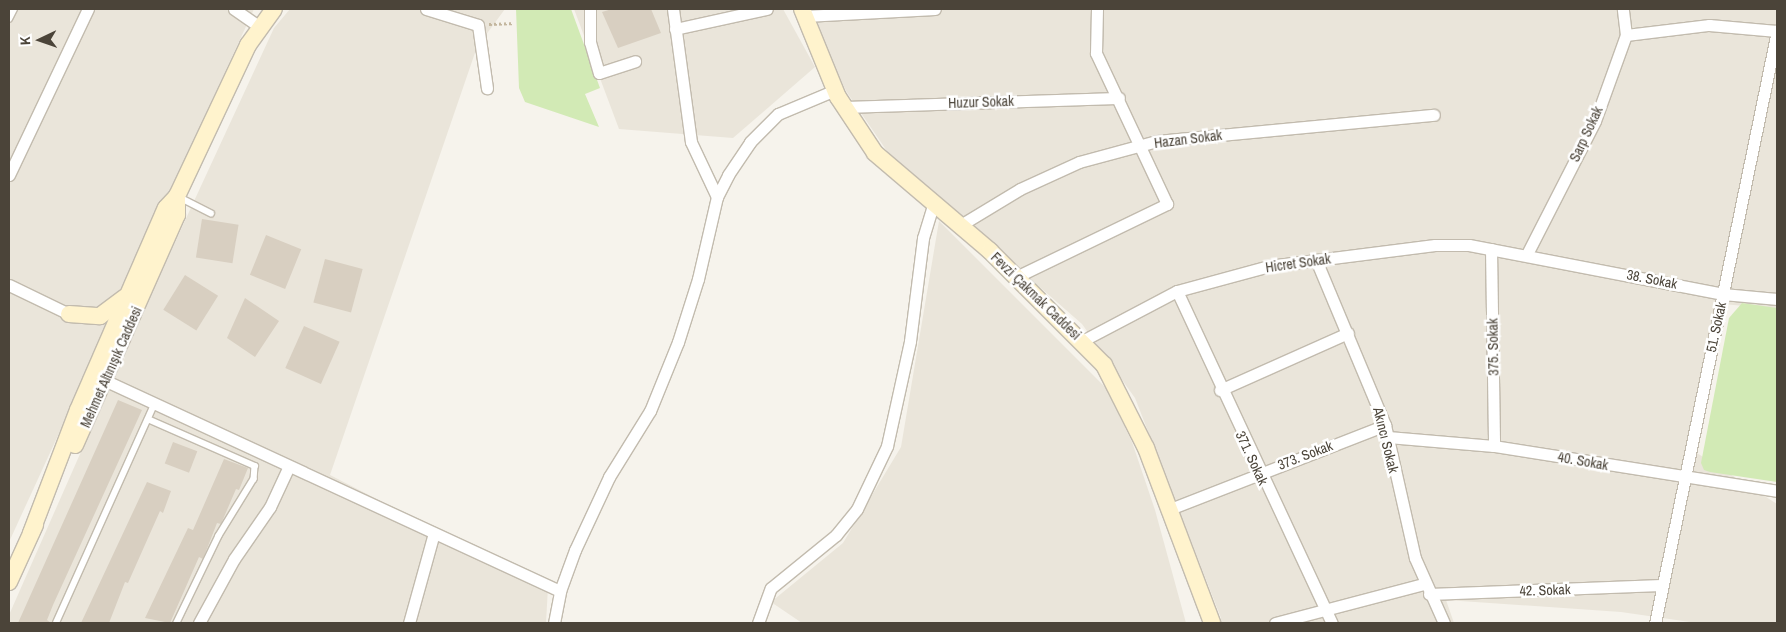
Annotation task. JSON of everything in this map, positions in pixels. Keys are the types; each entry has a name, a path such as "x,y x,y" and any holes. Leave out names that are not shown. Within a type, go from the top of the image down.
{"main road":[{"name":"Mehmet Altınışık Caddesi","path":"31,533 104,380 140,266 166,208 177,196 234,74 260,27 274,9"},
{"name":"Fevzi Çakmak Caddesi","path":"804,12 843,107 875,153 1016,277 1082,341 1118,386 1170,509 1211,622"},
{"name":"Mehmet Altınışık Caddesi","path":"9,582 118,336 177,215 177,196"},
{"path":"69,314 100,316 109,312 125,298 140,266"},
{"path":"69,314 118,336"}],"street":[{"path":"9,174 88,9"},
{"path":"234,9 260,27"},
{"path":"426,9 478,24 487,88"},
{"path":"590,9 590,42 600,73 635,61"},
{"path":"673,9 690,142 717,197"},
{"path":"676,30 767,9"},
{"path":"804,12 935,9"},
{"path":"1016,277 1167,204 1119,98 1096,53 1097,9"},
{"name":"Sarp Sokak","path":"1527,254 1594,121 1626,35 1623,9"},
{"path":"1626,35 1709,26 1777,31"},
{"name":"51. Sokak","path":"1655,623 1661,585 1685,478 1777,31"},
{"path":"554,623 560,591 590,516 650,411 678,342 698,279 717,197 750,142 778,114 835,90"},
{"name":"Huzur Sokak","path":"843,107 1119,98"},
{"name":"Hazan Sokak","path":"959,226 1020,189 1079,162 1142,147 1157,140 1434,115"},
{"path":"758,623 771,588 836,535 857,509 887,446 910,341 923,238 933,205"},
{"name":"Hicret Sokak","path":"1082,341 1176,291 1269,266 1435,245 1527,254"},
{"name":"375. Sokak","path":"1491,249 1494,446"},
{"name":"38. Sokak","path":"1527,254 1723,294 1777,299"},
{"name":"Akıncı Sokak","path":"1316,260 1386,425 1404,517 1427,589 1444,623"},
{"path":"9,285 69,314"},
{"name":"371. Sokak","path":"1176,291 1258,473 1332,623"},
{"path":"1220,390 1348,333"},
{"path":"104,380 560,591"},
{"name":"373. Sokak","path":"1170,509 1258,473 1386,425"},
{"name":"40. Sokak","path":"1388,437 1494,446 1685,478 1777,491"},
{"path":"199,623 234,559 270,507 289,466"},
{"path":"409,623 434,533"},
{"name":"42. Sokak","path":"1274,623 1323,608 1427,589 1661,585"}],"lane":[{"path":"9,19 14,9"},
{"path":"177,196 211,213"},
{"path":"56,623 155,403"},
{"path":"148,419 256,466 254,479 219,536 177,623"}],"path":[{"path":"478,24 514,23"}],"shaded area":[{"path":"9,9 254,9 9,542"},
{"path":"290,9 505,9 477,47 330,475 548,587 546,623 9,623 9,615 140,318 274,28"},
{"path":"574,9 783,9 815,67 733,138 619,129"},
{"path":"807,9 1777,9 1777,309 1723,304 1689,448 1777,504 1777,623 1697,623 1621,612 1446,600 1454,623 1217,623 1221,618 1135,398 1082,324 891,157 846,91"},
{"path":"939,221 1106,388 1132,442 1155,510 1186,623 802,623 771,602 843,543 901,447"}],"green space":[{"path":"516,9 571,9 600,88 585,94 599,127 525,102 519,88"},
{"path":"1742,303 1777,308 1777,482 1710,472 1704,470 1701,463 1729,318"}],"building":[{"path":"612,9 651,9 661,33 618,48 602,12"},
{"path":"202,219 239,225 232,263 196,258"},
{"path":"266,235 301,249 285,289 250,275"},
{"path":"325,259 363,269 351,313 313,302"},
{"path":"185,275 218,296 196,330 163,310"},
{"path":"245,298 279,321 255,357 227,338"},
{"path":"304,326 340,342 321,384 285,368"},
{"path":"118,400 142,410 53,605 47,620 51,623 18,623"},
{"path":"173,442 197,451 189,473 165,463"},
{"path":"224,459 248,468 239,490 236,489 221,524 217,523 203,559 199,557 170,623 145,618 188,528 193,530"},
{"path":"147,482 171,491 163,513 160,511 128,583 125,582 109,623 81,623"}]}
